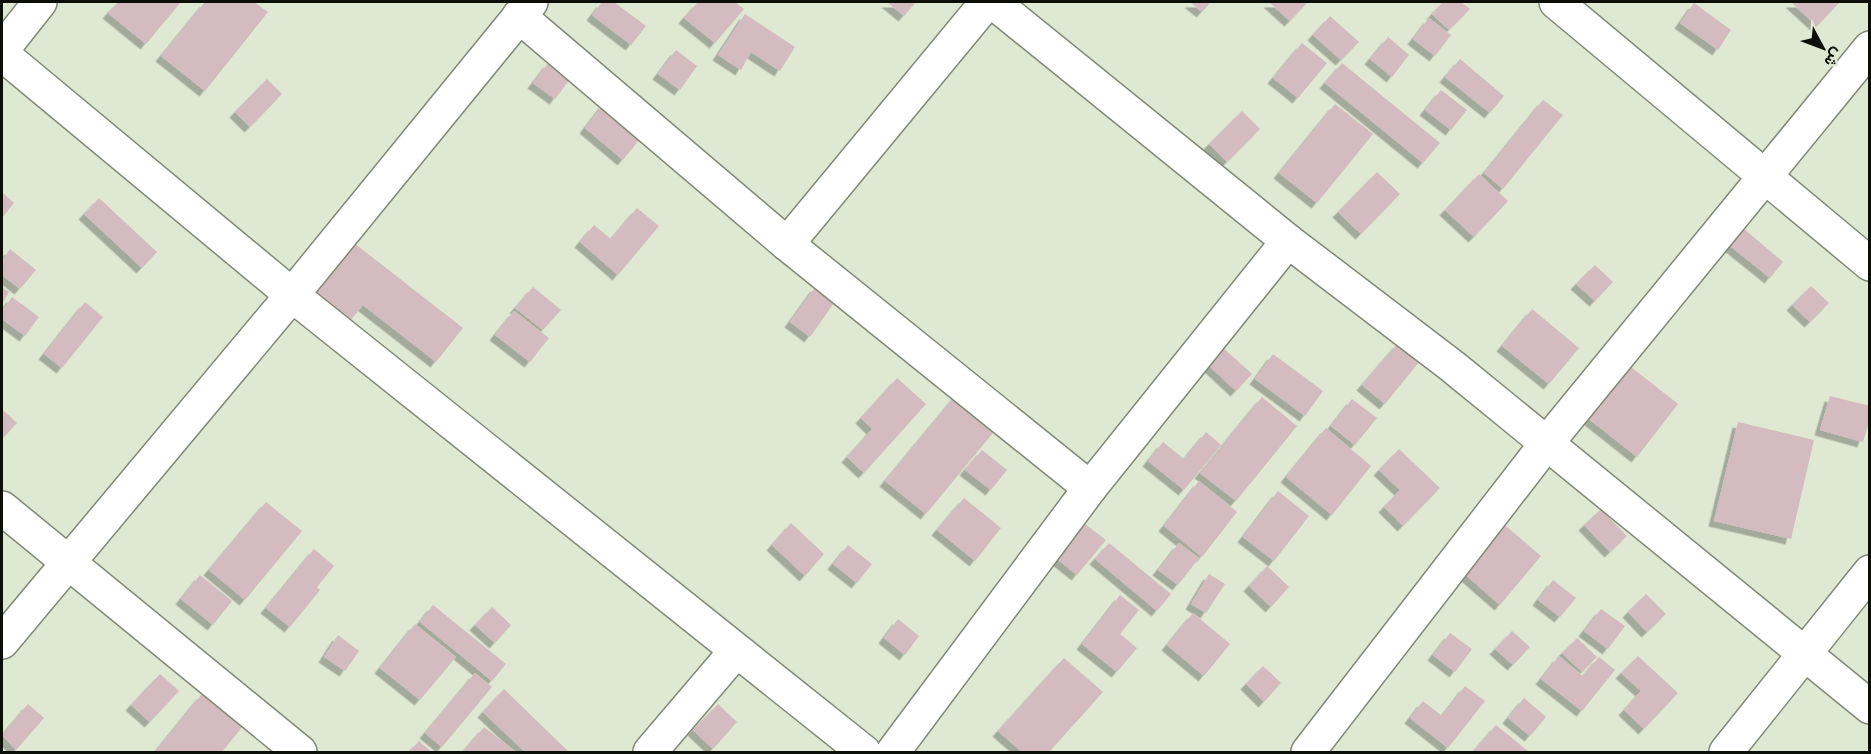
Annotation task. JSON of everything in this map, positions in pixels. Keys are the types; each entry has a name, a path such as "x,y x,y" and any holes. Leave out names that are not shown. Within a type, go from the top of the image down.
{"street":[{"path":"40,2 2,52 292,295 864,753"},
{"path":"787,244 987,2"},
{"path":"993,2 1288,241 1452,366 1869,707"},
{"path":"1556,2 1869,264"},
{"path":"2,642 292,295 525,8 787,244 1090,488"},
{"path":"1308,753 1546,444 1869,48"},
{"path":"893,753 1090,488 1288,241"},
{"path":"2,508 300,753"},
{"path":"1726,753 1869,572"},
{"path":"650,753 736,651"}],"building":[{"path":"118,2 181,2 146,44 108,13"},
{"path":"205,2 254,2 268,12 205,91 161,56"},
{"path":"602,2 614,2 646,26 631,45 592,15"},
{"path":"698,2 735,2 744,9 715,43 684,18"},
{"path":"887,2 916,2 904,16"},
{"path":"1190,2 1211,2 1202,12"},
{"path":"1269,2 1308,2 1290,21"},
{"path":"1443,2 1461,2 1470,9 1449,30 1432,14"},
{"path":"1791,2 1840,2 1817,26"},
{"path":"1694,3 1731,30 1718,50 1680,23"},
{"path":"745,14 795,47 780,71 751,52 741,70 718,55"},
{"path":"1330,16 1359,42 1341,60 1313,35"},
{"path":"1429,18 1451,35 1435,56 1413,39"},
{"path":"1388,37 1409,55 1392,77 1370,59"},
{"path":"1302,43 1327,63 1298,98 1273,78"},
{"path":"676,50 697,66 680,90 658,74"},
{"path":"1460,59 1504,96 1490,113 1445,77"},
{"path":"549,62 570,79 555,99 533,83"},
{"path":"1342,63 1440,143 1423,163 1325,83"},
{"path":"267,79 282,94 250,127 235,112"},
{"path":"1441,90 1467,110 1451,130 1425,110"},
{"path":"1543,100 1563,115 1503,189 1484,173"},
{"path":"604,103 643,135 623,160 585,128"},
{"path":"1335,104 1373,134 1317,203 1279,173"},
{"path":"1242,111 1260,129 1227,162 1209,144"},
{"path":"1377,172 1400,194 1361,234 1338,212"},
{"path":"1479,174 1508,201 1474,237 1445,210"},
{"path":"2,192 14,203 2,218"},
{"path":"99,198 157,252 142,268 84,214"},
{"path":"637,208 659,226 618,275 580,242 594,225 611,239"},
{"path":"1743,228 1783,262 1770,278 1729,245"},
{"path":"354,243 463,328 436,362 363,305 337,337 302,310"},
{"path":"10,249 36,270 20,289 2,275 2,261"},
{"path":"1595,265 1613,282 1595,301 1576,284"},
{"path":"816,286 836,300 810,337 790,322"},
{"path":"1811,286 1829,303 1810,322 1792,305"},
{"path":"2,287 9,292 2,304"},
{"path":"533,287 561,310 543,330 515,308"},
{"path":"12,297 39,317 25,336 2,319 2,311"},
{"path":"85,302 103,317 62,368 44,354"},
{"path":"1532,309 1579,348 1549,384 1502,346"},
{"path":"514,311 549,338 530,362 495,335"},
{"path":"1398,343 1419,362 1385,404 1362,385"},
{"path":"1221,346 1252,374 1236,391 1206,363"},
{"path":"1273,354 1323,391 1305,416 1255,379"},
{"path":"1626,363 1678,404 1637,457 1584,415"},
{"path":"897,378 926,404 864,473 847,457 872,429 861,418"},
{"path":"957,394 997,428 926,514 885,481"},
{"path":"1830,396 1870,406 1870,419 1863,442 1820,430"},
{"path":"1262,397 1297,426 1236,501 1200,473"},
{"path":"1352,399 1377,418 1355,445 1331,426"},
{"path":"2,409 17,423 2,439"},
{"path":"1738,422 1814,440 1791,539 1714,521"},
{"path":"1326,428 1371,466 1332,515 1286,477"},
{"path":"1206,432 1221,445 1184,490 1148,461 1163,442 1184,459"},
{"path":"1399,449 1440,488 1403,526 1384,507 1400,490 1379,470"},
{"path":"982,450 1007,470 991,490 965,470"},
{"path":"1199,481 1237,512 1202,557 1164,526"},
{"path":"1278,491 1309,516 1274,561 1243,537"},
{"path":"964,498 1001,528 975,561 937,530"},
{"path":"266,502 302,531 245,600 209,570"},
{"path":"1601,509 1627,536 1610,552 1584,525"},
{"path":"1493,515 1541,556 1500,605 1452,563"},
{"path":"791,523 824,554 805,576 772,545"},
{"path":"1085,524 1106,540 1077,575 1057,559"},
{"path":"1109,543 1171,594 1157,611 1095,559"},
{"path":"1179,543 1199,558 1178,585 1158,570"},
{"path":"848,545 872,564 857,583 833,564"},
{"path":"314,549 334,566 317,587 320,590 290,627 266,608"},
{"path":"1267,566 1289,587 1271,607 1249,586"},
{"path":"1209,574 1225,584 1206,613 1191,604"},
{"path":"200,575 232,601 213,625 181,599"},
{"path":"1553,580 1576,598 1560,617 1538,600"},
{"path":"1646,594 1666,614 1647,632 1628,612"},
{"path":"1120,595 1139,610 1120,634 1137,648 1117,672 1082,644"},
{"path":"433,605 506,664 492,681 420,622"},
{"path":"492,607 511,625 495,643 475,625"},
{"path":"1601,609 1625,626 1608,649 1584,631"},
{"path":"1193,613 1230,644 1204,676 1167,645"},
{"path":"898,619 919,636 905,655 884,638"},
{"path":"415,624 456,657 420,700 380,668"},
{"path":"1512,631 1530,647 1513,665 1495,649"},
{"path":"1450,633 1472,649 1455,672 1433,655"},
{"path":"338,635 359,651 345,671 324,657"},
{"path":"1577,638 1597,657 1582,672 1562,653"},
{"path":"1559,656 1583,676 1599,657 1615,670 1582,711 1541,679"},
{"path":"1638,656 1678,693 1644,729 1624,710 1641,691 1621,673"},
{"path":"1064,658 1103,692 1049,752 1022,752 998,731"},
{"path":"1263,666 1281,683 1264,702 1246,684"},
{"path":"475,673 492,687 442,747 425,733"},
{"path":"160,674 179,691 150,722 131,705"},
{"path":"1465,686 1485,701 1448,748 1410,718 1423,701 1442,716"},
{"path":"504,689 569,752 525,752 483,712"},
{"path":"202,694 243,726 222,752 155,752"},
{"path":"1524,698 1546,717 1530,736 1508,718"},
{"path":"28,704 44,718 16,750 2,735"},
{"path":"718,704 737,722 713,749 693,730"},
{"path":"1496,725 1529,752 1473,752"},
{"path":"484,727 516,752 463,752"},
{"path":"419,741 432,752 409,752"}]}
